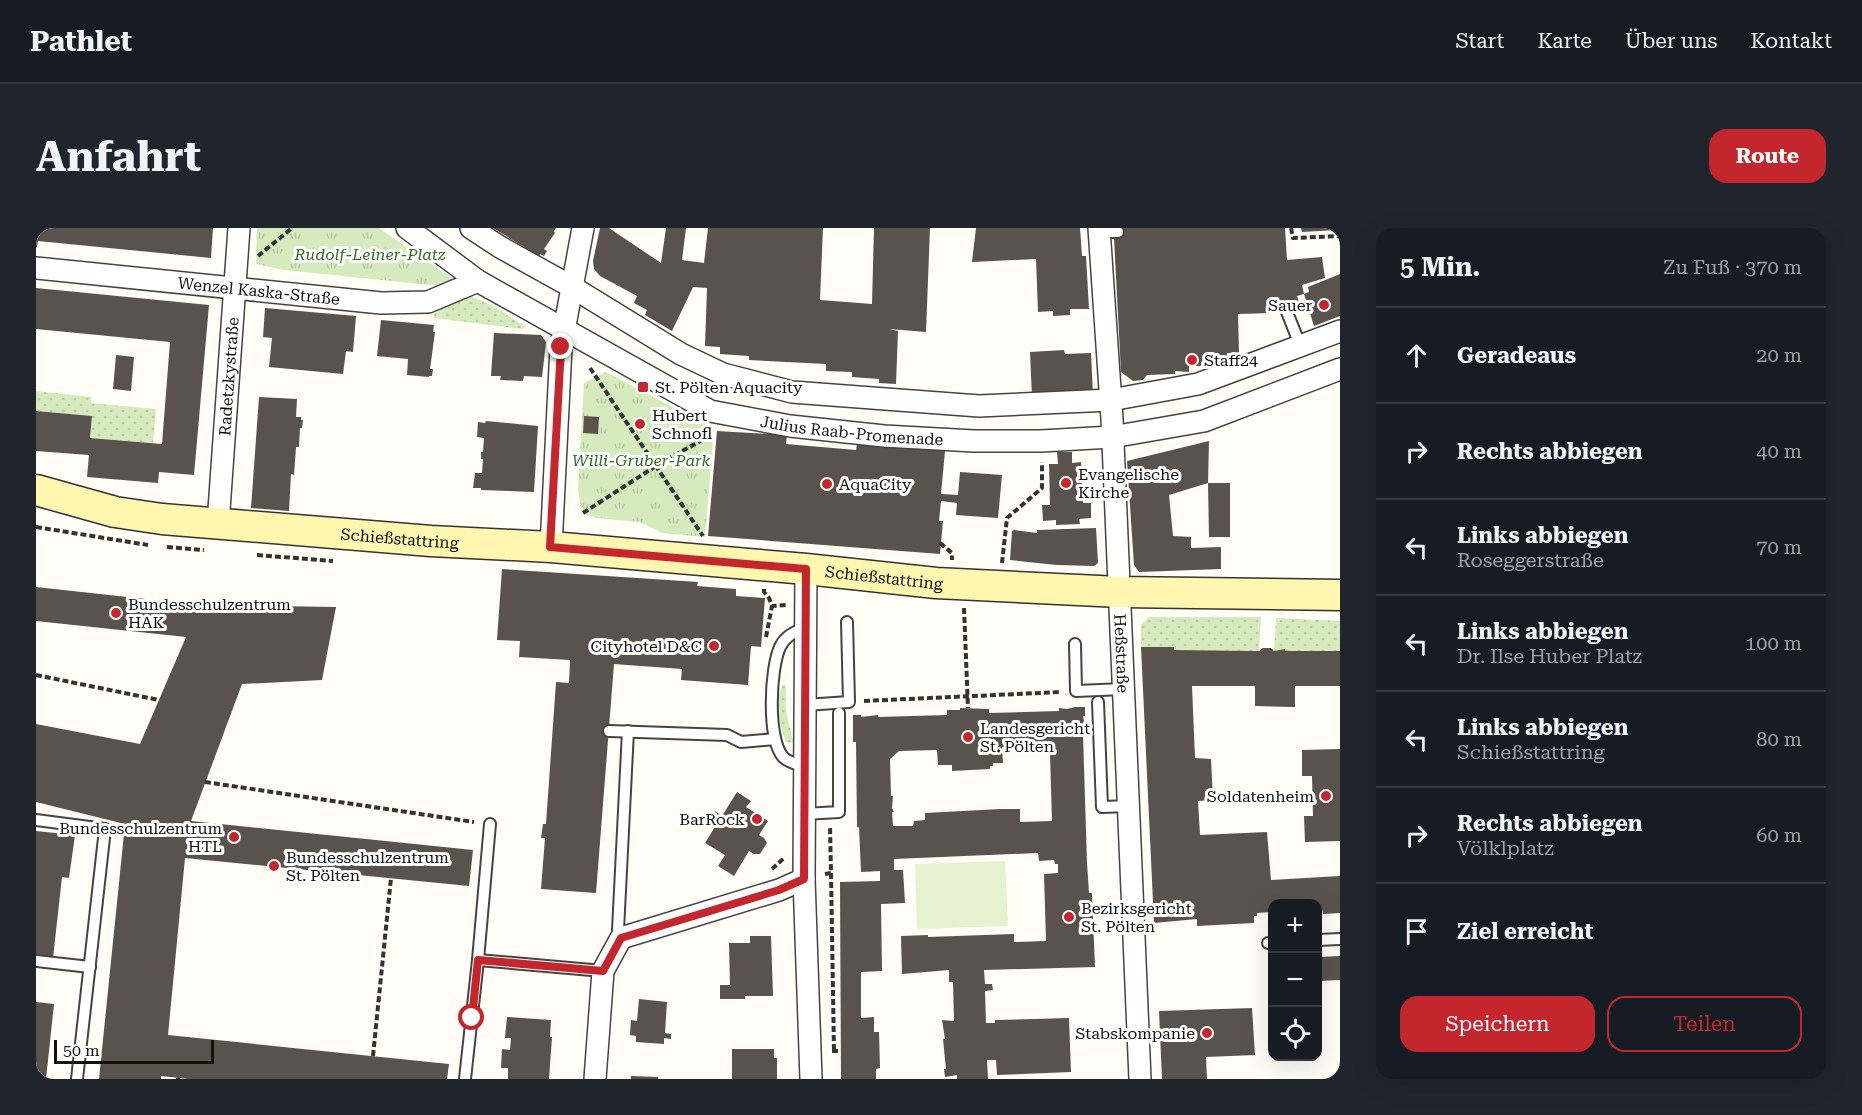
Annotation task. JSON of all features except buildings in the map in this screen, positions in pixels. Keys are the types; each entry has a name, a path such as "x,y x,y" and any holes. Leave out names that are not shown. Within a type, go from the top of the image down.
{"main road":[{"name":"Schießstattring","path":"36,490 115,512 162,519 550,547 806,569 936,583 1120,592 1340,595"}],"street":[{"name":"Radetzkystraße","path":"218,524 238,228"},
{"name":"Julius Raab-Promenade","path":"406,228 478,281 539,313 710,411 790,426 884,436 974,441 1041,441 1112,437 1204,420 1340,369"},
{"name":"Julius Raab-Promenade","path":"471,228 681,354 723,374 792,392 979,406 1111,400 1198,384 1340,331"},
{"path":"550,547 563,328 583,228"},
{"name":"Heßstraße","path":"1106,231 1112,437 1140,1079"},
{"name":"Wenzel Kaska-Straße","path":"36,268 235,280 381,303 428,302 478,281"},
{"path":"806,569 804,879 812,1079"},
{"path":"595,1079 603,971 621,938 779,890 804,879"}],"lane":[{"path":"1287,312 1300,345"},
{"path":"805,705 849,702 847,622"},
{"path":"804,766 785,759 778,750 771,718 774,675 780,647 789,635 806,627"},
{"path":"1075,644 1077,691 1124,689"},
{"path":"1098,702 1102,807 1129,806"},
{"path":"804,814 839,812 839,713"},
{"path":"609,731 727,735 741,742 775,739"},
{"path":"621,938 618,930 628,732"},
{"path":"36,820 105,829 77,1079"},
{"path":"465,1079 490,824"},
{"path":"1322,940 1340,939"},
{"path":"478,960 603,971"},
{"path":"36,961 90,967"}],"path":[{"path":"235,280 292,228"},
{"path":"1291,228 1293,238 1340,236"},
{"path":"590,367 705,541"},
{"path":"583,513 700,441 708,434 710,411"},
{"path":"1002,565 1007,518 1042,488 1042,459"},
{"path":"940,543 952,553"},
{"path":"964,608 968,708"},
{"path":"36,675 159,700"},
{"path":"849,702 1077,691"},
{"path":"205,782 490,824"},
{"path":"831,873 834,1051"},
{"path":"374,1056 391,879"}],"green space":[{"name":"Rudolf-Leiner-Platz","path":"257,228 379,228 453,279 452,282 444,285 430,285 284,270 256,264"},
{"path":"471,296 493,306 526,327 522,329 434,318 434,314 447,306"},
{"name":"Willi-Gruber-Park","path":"606,372 714,429 705,537 662,533 640,522 596,518 586,514 580,506 578,488 584,383"},
{"path":"36,391 91,397 91,403 156,409 153,443 91,438 92,416 36,411"},
{"path":"1149,617 1261,617 1259,651 1174,650 1173,647 1141,647 1141,625"},
{"path":"1276,618 1340,621 1340,651 1285,651 1285,649 1274,651"},
{"path":"784,684 786,686 786,711 793,741 791,743 786,742 778,704"},
{"path":"1005,861 1008,926 917,929 915,864"}],"place":[{"name":"Sauer","path":"1324,305"},
{"name":"Staff24","path":"1192,360"},
{"name":"St. Pölten Aquacity","path":"643,387"},
{"name":"Hubert Schnofl","path":"640,424"},
{"name":"Evangelische Kirche","path":"1066,483"},
{"name":"AquaCity","path":"827,484"},
{"name":"Bundesschulzentrum HAK","path":"116,613"},
{"name":"Cityhotel D&C","path":"714,646"},
{"name":"Landesgericht St. Pölten","path":"968,737"},
{"name":"Soldatenheim","path":"1326,796"},
{"name":"BarRock","path":"757,819"},
{"name":"Bundesschulzentrum HTL","path":"234,837"},
{"name":"Bundesschulzentrum St. Pölten","path":"274,866"},
{"name":"Bezirksgericht St. Pölten","path":"1069,917"},
{"name":"Stabskompanie","path":"1207,1033"}],"route":[{"path":"472,1018 478,960 603,971 621,938 779,890 804,879 806,569 550,547 561,347"}]}
